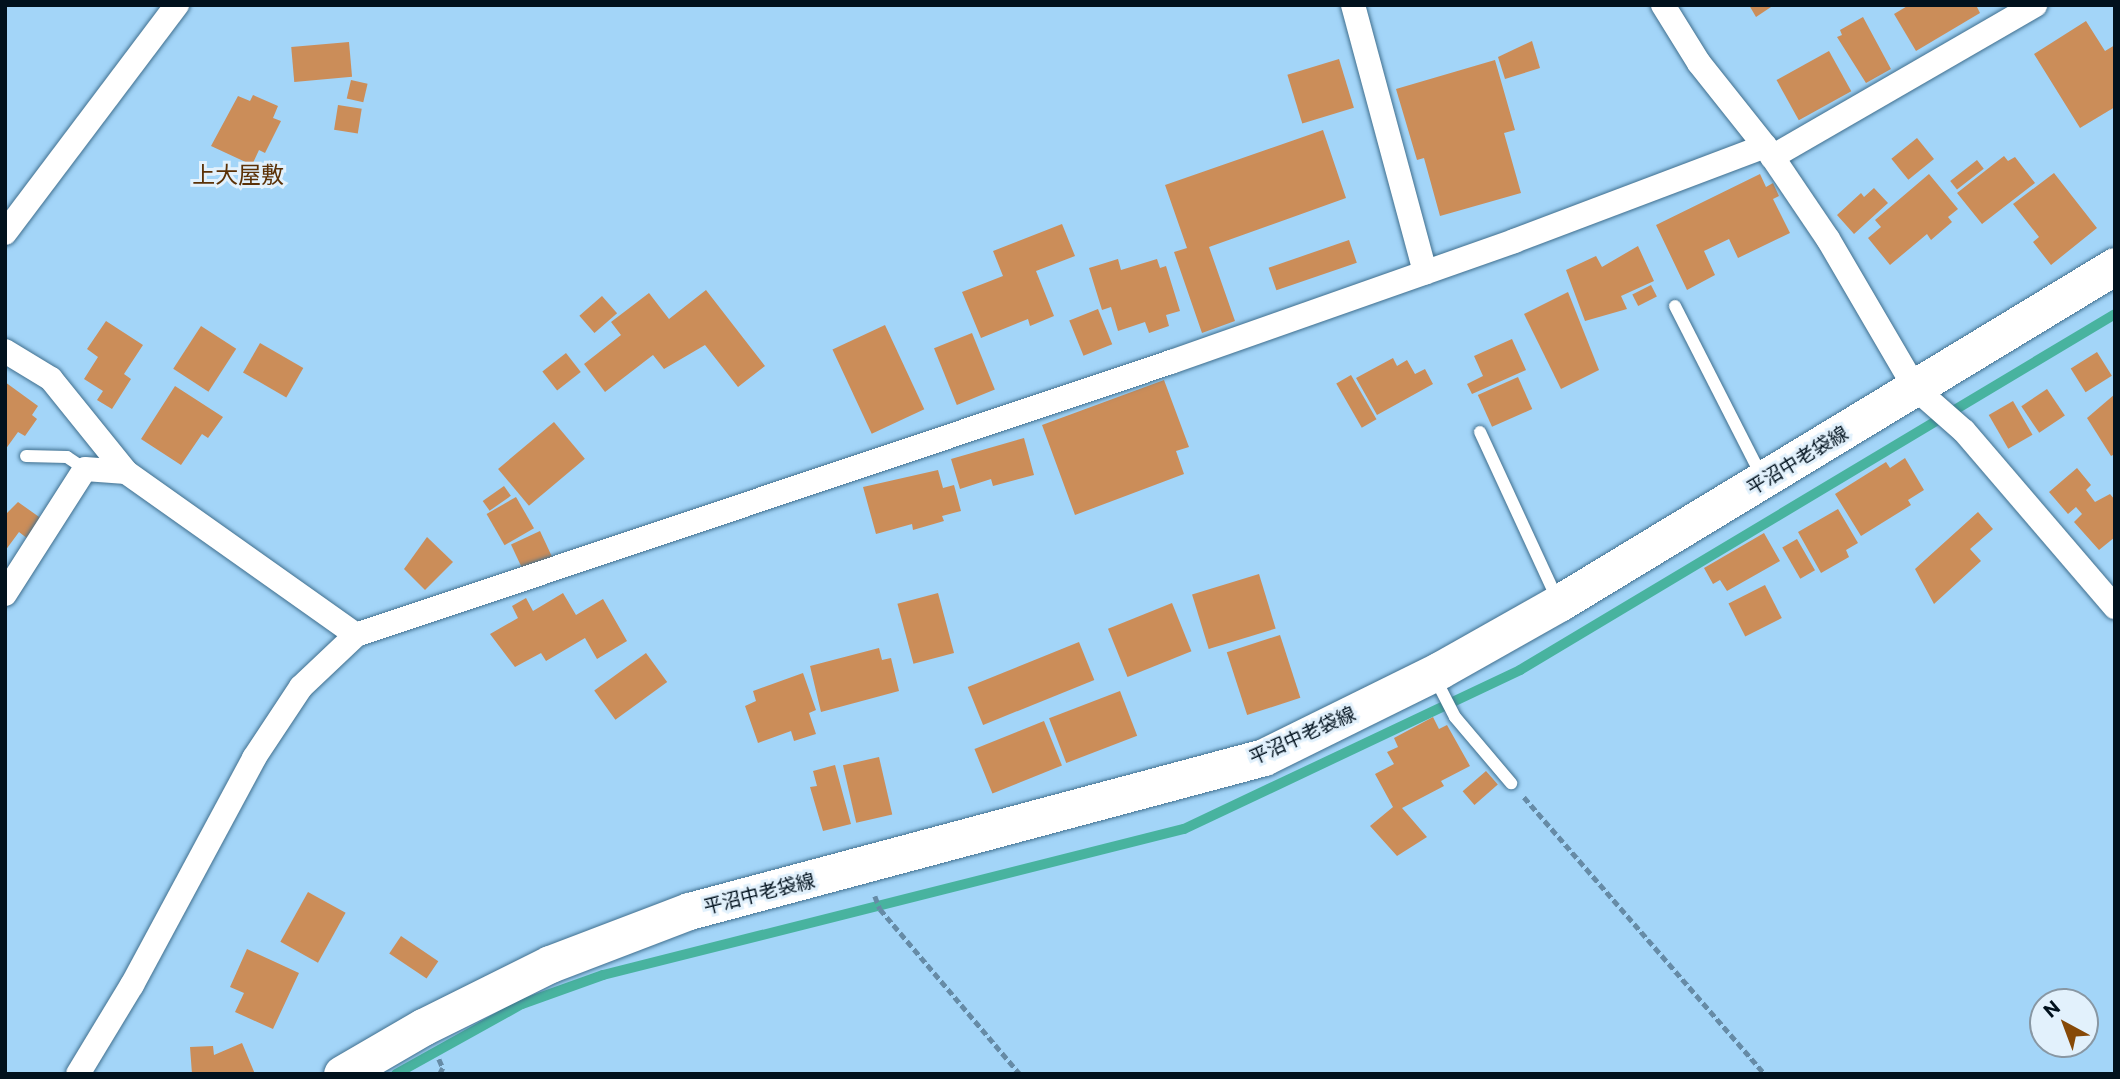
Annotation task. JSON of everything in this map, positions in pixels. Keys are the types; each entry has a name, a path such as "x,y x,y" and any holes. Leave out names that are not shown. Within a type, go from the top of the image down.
{"main road":[{"name":"平沼中老袋線","path":"342,1074 423,1027 550,964 689,911 1264,757 1437,682 1559,603 2115,266"}],"street":[{"path":"5,233 177,5"},
{"path":"1353,5 1424,272"},
{"path":"1663,5 1699,63 1769,151 1828,239 1915,388 1964,432 2115,607"},
{"path":"78,1074 132,985 254,758 301,687 356,635 833,478 1769,151 2035,5"},
{"path":"5,351 51,379 126,472 356,635"},
{"path":"5,594 85,469 126,472"}],"lane":[{"path":"1675,306 1764,480"},
{"path":"1480,432 1559,603"},
{"path":"26,456 67,457 85,469"},
{"path":"1437,682 1455,717 1511,783"}],"path":[{"path":"1511,783 1765,1074"},
{"path":"880,909 1020,1074"},
{"path":"440,1074 443,1068"}],"building":[{"path":"1749,5 1774,5 1756,17"},
{"path":"1909,5 1976,5 1980,13 1916,51 1894,14"},
{"path":"1863,17 1891,69 1866,83 1837,37 1842,35 1840,30"},
{"path":"2086,21 2105,51 2115,45 2115,107 2080,128 2034,54"},
{"path":"1532,41 1540,68 1505,79 1498,57"},
{"path":"349,42 352,77 294,82 291,47"},
{"path":"1829,51 1851,91 1799,120 1777,80"},
{"path":"1339,59 1354,108 1302,124 1287,75"},
{"path":"1495,60 1515,130 1504,133 1521,193 1440,216 1424,158 1417,160 1396,89"},
{"path":"351,80 368,84 363,102 347,99"},
{"path":"253,95 278,106 273,118 281,121 265,153 259,150 252,165 211,146 238,96 250,101"},
{"path":"338,105 362,109 358,133 334,130"},
{"path":"1323,130 1346,198 1209,247 1235,321 1202,333 1174,252 1187,248 1165,185"},
{"path":"1917,138 1934,159 1908,180 1891,159"},
{"path":"2004,156 2008,161 2015,157 2035,183 1982,224 1957,193"},
{"path":"1977,160 1984,169 1957,190 1950,181"},
{"path":"2054,173 2097,228 2051,265 2033,242 2039,237 2013,204"},
{"path":"1760,174 1766,187 1773,183 1779,196 1773,199 1790,233 1738,258 1729,239 1704,251 1715,275 1687,290 1656,225"},
{"path":"1929,174 1958,209 1948,217 1952,222 1931,240 1927,234 1890,265 1868,238 1881,227 1875,220"},
{"path":"1874,188 1888,203 1854,234 1837,215 1861,193 1864,197"},
{"path":"1062,224 1075,256 1036,271 1054,316 1030,326 1028,319 981,338 962,292 1003,276 993,251"},
{"path":"1349,240 1357,263 1276,290 1269,268"},
{"path":"1638,246 1654,281 1621,296 1627,309 1585,321 1566,270 1596,256 1602,267"},
{"path":"1118,259 1121,270 1157,259 1160,268 1166,266 1180,311 1166,315 1169,326 1149,333 1145,322 1118,331 1111,307 1102,310 1089,268"},
{"path":"1651,285 1657,297 1638,306 1632,295"},
{"path":"706,290 765,366 738,387 705,345 664,369 653,355 605,392 584,364 621,335 611,322 649,293 669,319"},
{"path":"1568,292 1599,370 1561,389 1524,314"},
{"path":"602,296 617,313 594,333 579,316"},
{"path":"1098,309 1112,344 1083,356 1069,321"},
{"path":"106,321 143,345 124,374 131,379 112,409 97,400 103,391 84,379 98,357 87,349"},
{"path":"885,325 924,409 872,434 832,350"},
{"path":"201,326 236,349 208,392 173,369"},
{"path":"972,333 995,390 957,405 934,348"},
{"path":"1512,339 1526,370 1472,394 1467,384 1483,376 1474,356"},
{"path":"260,343 303,368 286,397 243,372"},
{"path":"2097,352 2112,376 2086,392 2071,368"},
{"path":"566,353 581,372 557,390 542,371"},
{"path":"1393,358 1397,366 1407,360 1415,374 1425,369 1433,384 1377,415 1356,378"},
{"path":"1351,375 1376,419 1362,428 1336,384"},
{"path":"1518,377 1532,409 1492,427 1478,395"},
{"path":"1164,380 1189,447 1176,451 1184,474 1075,515 1042,425"},
{"path":"5,382 38,406 32,415 37,419 25,436 18,432 5,450"},
{"path":"175,386 223,417 208,438 202,434 181,465 141,439"},
{"path":"2047,389 2065,416 2039,433 2021,406"},
{"path":"2115,394 2115,454 2111,456 2087,418"},
{"path":"2013,401 2032,435 2008,449 1989,415"},
{"path":"554,422 585,459 529,506 498,469"},
{"path":"1024,438 1034,475 993,486 991,479 960,489 951,459"},
{"path":"1905,458 1924,490 1908,500 1911,505 1861,536 1835,494 1886,462 1890,468"},
{"path":"2077,468 2091,485 2086,490 2095,502 2110,494 2115,500 2115,537 2099,550 2074,522 2082,514 2076,507 2068,514 2049,492"},
{"path":"938,470 943,488 954,485 961,511 942,516 944,521 913,530 912,524 876,534 863,487"},
{"path":"504,486 511,496 490,511 483,501"},
{"path":"516,497 534,528 505,545 487,514"},
{"path":"18,502 42,519 28,539 19,532 5,551 5,515"},
{"path":"1838,509 1858,543 1846,550 1849,557 1821,573 1798,532"},
{"path":"1978,512 1993,529 1970,549 1981,561 1934,604 1915,569"},
{"path":"540,531 552,557 523,571 511,545"},
{"path":"1764,533 1780,561 1727,591 1720,580 1713,584 1704,568"},
{"path":"427,537 453,562 425,590 404,569"},
{"path":"1797,539 1815,570 1800,579 1782,548"},
{"path":"1259,574 1276,629 1209,649 1192,594"},
{"path":"1765,585 1782,618 1745,637 1728,604"},
{"path":"563,593 576,615 603,599 627,641 597,659 585,638 546,661 541,653 515,667 490,634 518,618 512,606 526,598 533,611"},
{"path":"938,593 954,653 913,664 897,604"},
{"path":"1172,603 1191,651 1128,677 1108,629"},
{"path":"1280,635 1300,698 1247,715 1227,652"},
{"path":"1079,642 1094,680 983,725 968,687"},
{"path":"879,648 882,660 891,658 899,691 821,712 810,666"},
{"path":"646,653 667,682 615,720 594,691"},
{"path":"803,673 816,710 809,713 816,734 794,741 791,731 758,743 745,706 756,701 753,691"},
{"path":"1120,691 1137,736 1066,763 1049,718"},
{"path":"1433,717 1439,729 1447,725 1470,766 1441,781 1444,786 1402,808 1427,837 1397,856 1370,826 1393,807 1375,774 1394,764 1387,752 1398,747 1394,738"},
{"path":"1044,721 1062,766 992,794 974,749"},
{"path":"879,757 892,814 856,823 843,765"},
{"path":"835,765 851,824 823,831 810,787 817,786 813,771"},
{"path":"1486,771 1498,785 1474,805 1463,791"},
{"path":"308,892 346,913 318,963 280,942"},
{"path":"401,936 438,961 427,979 389,953"},
{"path":"247,949 299,973 273,1029 235,1012 244,993 230,987"},
{"path":"242,1043 255,1074 192,1074 190,1047 213,1046 214,1055"}],"waterway":[{"path":"396,1074 522,1004 603,975 1184,829 1520,670 2115,314"}],"district":[{"name":"上大屋敷","path":"238,174"}]}
